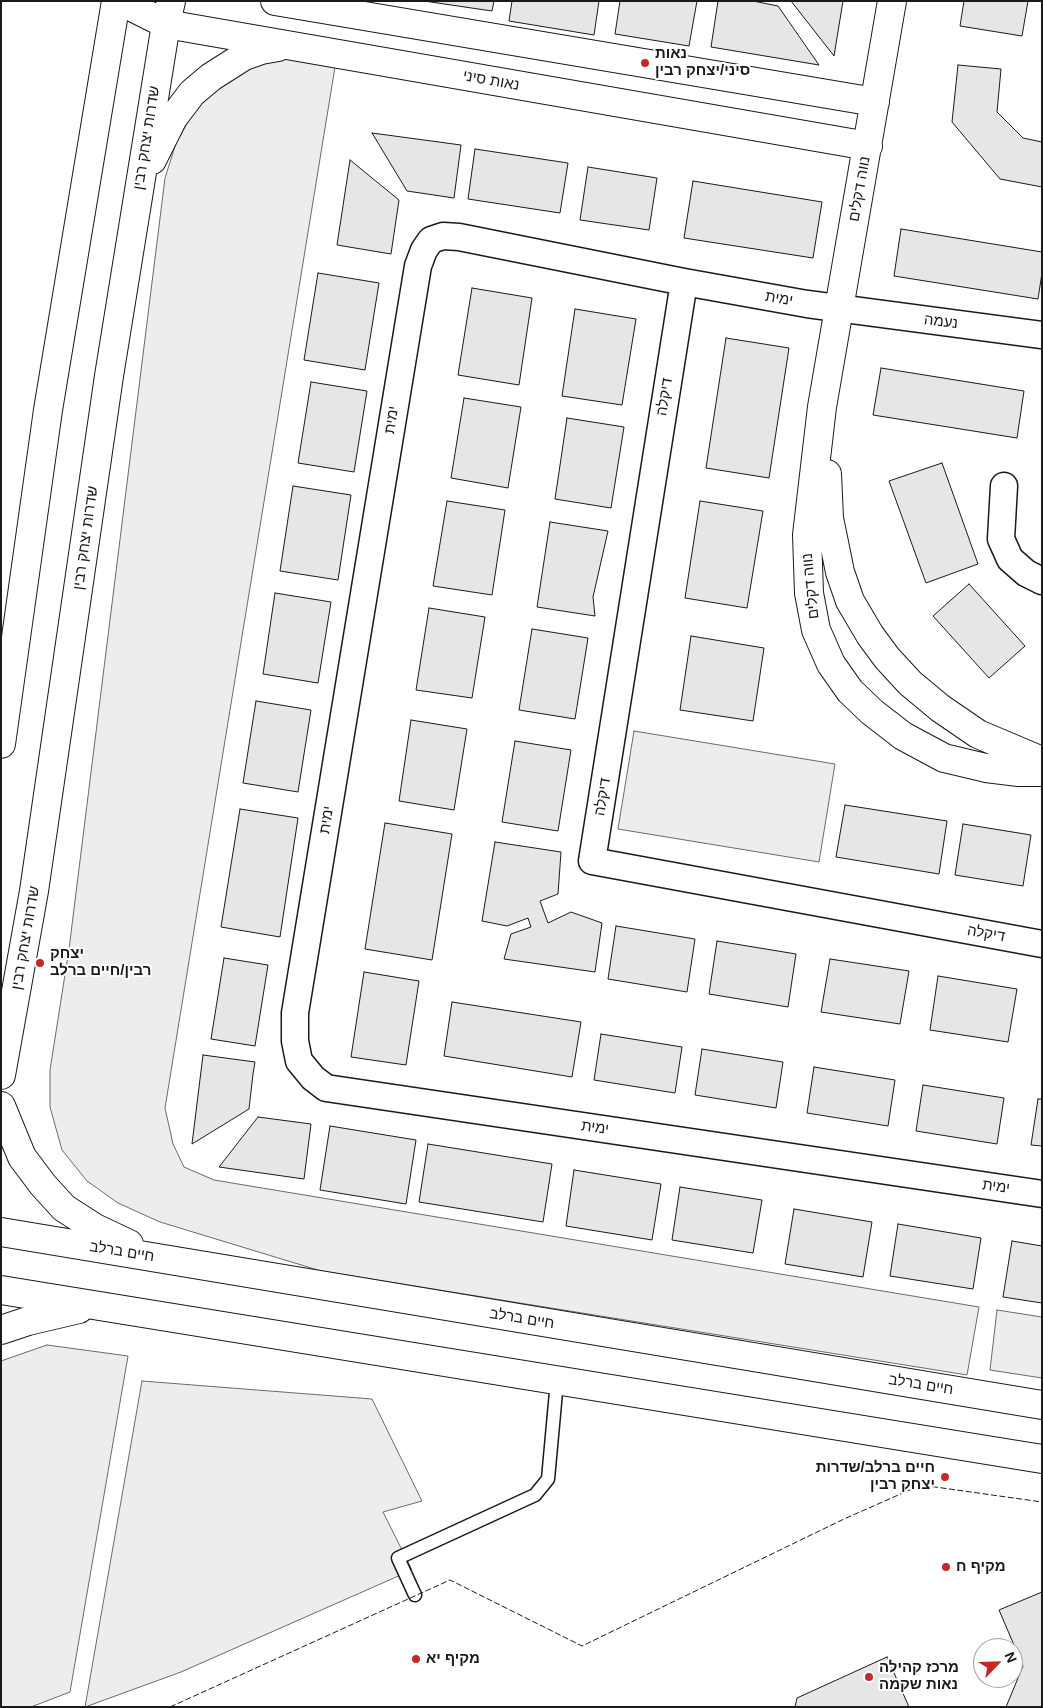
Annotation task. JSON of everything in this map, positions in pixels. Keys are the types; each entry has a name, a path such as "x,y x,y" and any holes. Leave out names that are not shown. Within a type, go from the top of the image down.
{"street":[{"name":"נאות סיני","path":"118,1 168,12 285,46 868,146"},
{"path":"1,744 48,410 118,1"},
{"path":"275,1 304,4 875,102"},
{"name":"נווה דקלים","path":"892,1 822,407 806,535 809,593 816,630 831,664 850,691 872,712 904,736 944,758 986,768 1019,772 1042,772"},
{"name":"שדרות יצחק רבין","path":"1,1075 34,891 108,385 168,12"},
{"path":"140,183 173,118 192,93 211,77 244,56 261,50 285,46"},
{"name":"ימית","path":"839,309 684,282 459,237 443,236 431,240 424,250 418,266 295,1013 295,1041 298,1061 312,1078 326,1088 1042,1194"},
{"name":"דיקלה","path":"684,282 592,861 1042,944"},
{"name":"נעמה","path":"839,309 1042,335"},
{"name":"נווה דקלים","path":"822,407 830,518 840,572 850,601 870,635 887,658 910,683 940,708 978,734 1042,761"},
{"path":"1004,486 1002,539 1010,559 1026,573 1042,581"},
{"path":"1,1106 22,1156 43,1185 64,1208 94,1228 159,1258"},
{"name":"חיים ברלב","path":"1,1232 1042,1405"},
{"path":"1,1290 1042,1459"},
{"path":"1,1330 28,1320 91,1306"}],"lane":[{"path":"415,1595 398,1558 535,1495 548,1480 557,1381"}],"shaded area":[{"path":"274,58 308,60 335,67 165,1108 173,1144 184,1167 214,1180 979,1307 967,1375 321,1271 160,1222 118,1203 87,1181 62,1150 50,1107 50,1070 69,949 165,178 176,143 198,104 238,69"},
{"path":"634,731 835,764 819,862 618,829"},
{"path":"997,1310 1042,1317 1042,1378 990,1370"},
{"path":"47,1345 128,1356 70,1692 31,1707 1,1707 1,1361"},
{"path":"142,1381 372,1399 422,1501 383,1512 412,1570 181,1672 85,1707"}],"building":[{"path":"424,1 494,1 492,11"},
{"path":"512,1 599,1 594,35 509,21"},
{"path":"620,1 697,1 689,46 615,34"},
{"path":"718,1 753,1 778,6 819,65 711,47"},
{"path":"791,1 843,1 834,56"},
{"path":"964,1 1028,1 1022,36 960,26"},
{"path":"958,65 1001,69 997,112 1023,138 1042,142 1042,187 1000,179 952,122"},
{"path":"372,133 461,145 454,198 407,191"},
{"path":"475,149 568,163 560,213 468,199"},
{"path":"350,160 399,200 391,254 337,245"},
{"path":"588,167 657,178 649,230 580,220"},
{"path":"693,181 822,202 813,258 684,238"},
{"path":"901,229 1042,252 1042,273 1038,299 894,276"},
{"path":"318,273 379,283 365,370 304,360"},
{"path":"472,288 532,298 519,385 458,375"},
{"path":"575,309 636,319 622,405 562,396"},
{"path":"726,338 789,348 769,478 706,468"},
{"path":"881,368 1024,391 1017,438 873,415"},
{"path":"311,382 367,391 354,472 298,463"},
{"path":"464,398 521,407 508,488 451,478"},
{"path":"567,418 624,427 611,508 555,499"},
{"path":"942,463 978,564 926,583 889,481"},
{"path":"293,486 351,495 338,580 280,571"},
{"path":"447,501 505,510 492,595 433,586"},
{"path":"700,501 763,511 747,608 685,598"},
{"path":"550,522 608,531 593,597 595,616 537,607"},
{"path":"969,584 1025,646 989,678 933,616"},
{"path":"275,593 331,602 318,683 263,674"},
{"path":"429,608 485,617 472,698 416,690"},
{"path":"532,629 588,638 575,719 519,710"},
{"path":"691,636 764,648 753,721 680,710"},
{"path":"256,701 311,710 298,792 243,783"},
{"path":"411,720 467,729 454,810 399,801"},
{"path":"515,741 571,750 558,831 502,822"},
{"path":"845,805 947,821 939,874 836,857"},
{"path":"240,809 298,818 280,937 221,927"},
{"path":"385,823 452,834 432,960 365,949"},
{"path":"963,824 1031,835 1023,886 955,875"},
{"path":"495,842 561,852 558,894 540,901 548,923 571,912 602,923 595,972 504,959 511,934 531,927 528,918 507,926 482,921"},
{"path":"616,926 695,939 687,992 608,979"},
{"path":"717,941 796,954 788,1007 709,994"},
{"path":"224,958 268,965 255,1046 211,1039"},
{"path":"830,959 909,971 900,1024 821,1012"},
{"path":"364,972 419,981 406,1065 351,1057"},
{"path":"938,976 1017,989 1008,1042 930,1030"},
{"path":"452,1002 581,1022 572,1077 444,1056"},
{"path":"601,1034 682,1047 675,1093 594,1080"},
{"path":"702,1049 783,1062 776,1108 695,1095"},
{"path":"203,1055 255,1062 249,1109 192,1144"},
{"path":"814,1067 895,1080 888,1126 807,1113"},
{"path":"923,1085 1004,1098 997,1144 916,1131"},
{"path":"1038,1099 1042,1099 1042,1146 1031,1145"},
{"path":"258,1117 311,1124 304,1179 219,1167"},
{"path":"330,1126 416,1140 406,1204 320,1190"},
{"path":"428,1144 552,1164 543,1222 419,1202"},
{"path":"574,1170 661,1184 652,1240 566,1226"},
{"path":"680,1187 762,1200 753,1253 672,1240"},
{"path":"794,1209 872,1222 863,1277 785,1264"},
{"path":"898,1224 981,1238 973,1289 890,1276"},
{"path":"1012,1241 1042,1246 1042,1303 1003,1297"},
{"path":"1042,1592 1042,1707 1006,1707 1014,1688 1023,1688 1023,1638 1011,1638 999,1610"},
{"name":"מרכז קהילה נאות שקמה","path":"887,1657 909,1707 795,1707 797,1698"}],"fence":[{"path":"170,1707 450,1580 582,1646 844,1519 921,1485 1042,1502"}],"place":[{"name":"נאות סיני/יצחק רבין","path":"645,63"},
{"name":"יצחק רבין/חיים ברלב","path":"40,963"},
{"name":"חיים ברלב/שדרות יצחק רבין","path":"945,1477"},
{"name":"מקיף ח","path":"946,1567"},
{"name":"מקיף יא","path":"416,1659"},
{"name":"מרכז קהילה נאות שקמה","path":"869,1677"}]}
